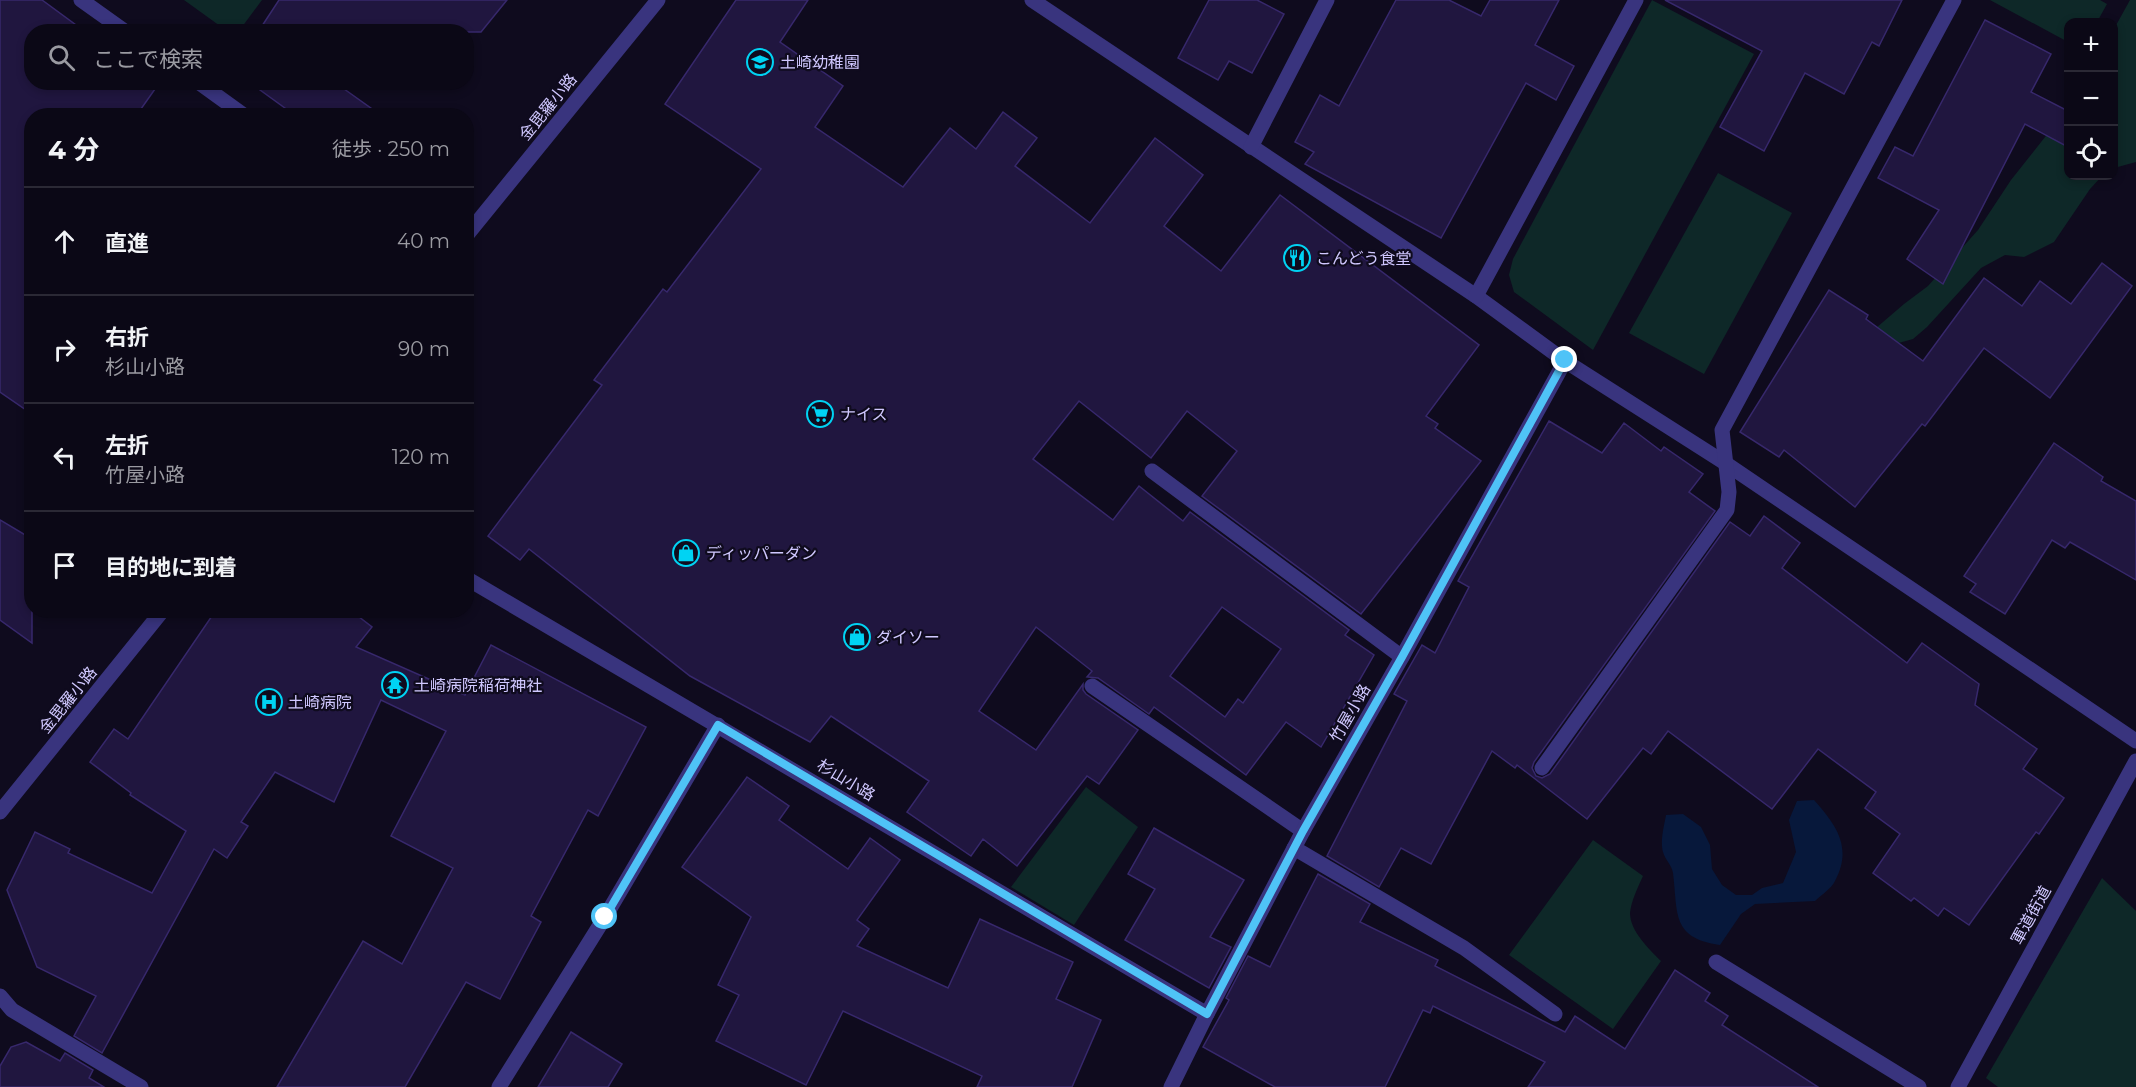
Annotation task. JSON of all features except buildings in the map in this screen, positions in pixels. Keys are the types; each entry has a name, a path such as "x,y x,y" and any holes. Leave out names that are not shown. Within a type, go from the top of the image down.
{"street":[{"path":"81,0 115,24"},
{"name":"金毘羅小路","path":"474,226 658,0"},
{"path":"1032,0 1476,296 1565,360 1725,463 2136,741"},
{"path":"1251,147 1327,0"},
{"path":"1476,296 1636,0"},
{"path":"1542,768 1727,510 1729,492 1722,430 1954,0"},
{"path":"209,90 234,108"},
{"name":"竹屋小路","path":"1171,1087 1303,831 1402,657 1565,360"},
{"path":"1152,471 1402,657"},
{"name":"杉山小路","path":"474,583 1207,1014"},
{"name":"金毘羅小路","path":"0,812 157,618"},
{"path":"1092,687 1303,831"},
{"path":"499,1087 605,917 718,725"},
{"name":"軍道街道","path":"1958,1087 2136,761"},
{"path":"1294,848 1464,948 1555,1014"},
{"path":"1716,962 1919,1087"},
{"path":"0,996 12,1010 141,1087"}],"green space":[{"path":"184,0 262,0 244,24 217,24"},
{"path":"1652,0 1754,54 1593,350 1514,292 1509,275 1513,259"},
{"path":"1990,0 2100,0 2107,4 2099,18 2064,18 2064,40"},
{"path":"2130,0 2136,0 2136,162 2118,167 2118,72 2118,22"},
{"path":"2064,113 2064,180 2098,180 2054,242 2024,257 2005,255 1981,268 1927,327 1913,339 1895,344 1862,340 1928,286 1978,230 2011,180"},
{"path":"1718,173 1792,213 1704,374 1629,333"},
{"path":"1086,787 1138,827 1074,925 1011,887"},
{"path":"1593,840 1643,876 1632,904 1631,920 1641,939 1661,961 1613,1029 1509,955"},
{"path":"2102,878 2136,911 2136,1087 1998,1087 1986,1078"}],"water":[{"path":"1814,800 1835,828 1842,847 1840,869 1835,881 1828,889 1815,901 1755,904 1741,914 1720,945 1704,942 1685,930 1677,912 1672,870 1662,848 1666,815 1683,814 1701,827 1710,845 1712,869 1722,885 1736,895 1752,895 1762,888 1783,883 1796,852 1789,820 1797,801"}],"place":[{"name":"土崎幼稚園","path":"760,62"},
{"name":"こんどう食堂","path":"1297,258"},
{"name":"ナイス","path":"820,414"},
{"name":"ディッパーダン","path":"686,553"},
{"name":"ダイソー","path":"857,637"},
{"name":"土崎病院稲荷神社","path":"395,685"},
{"name":"土崎病院","path":"269,702"}],"route":[{"path":"605,917 718,725 1207,1014 1303,831 1402,657 1565,360"}]}
